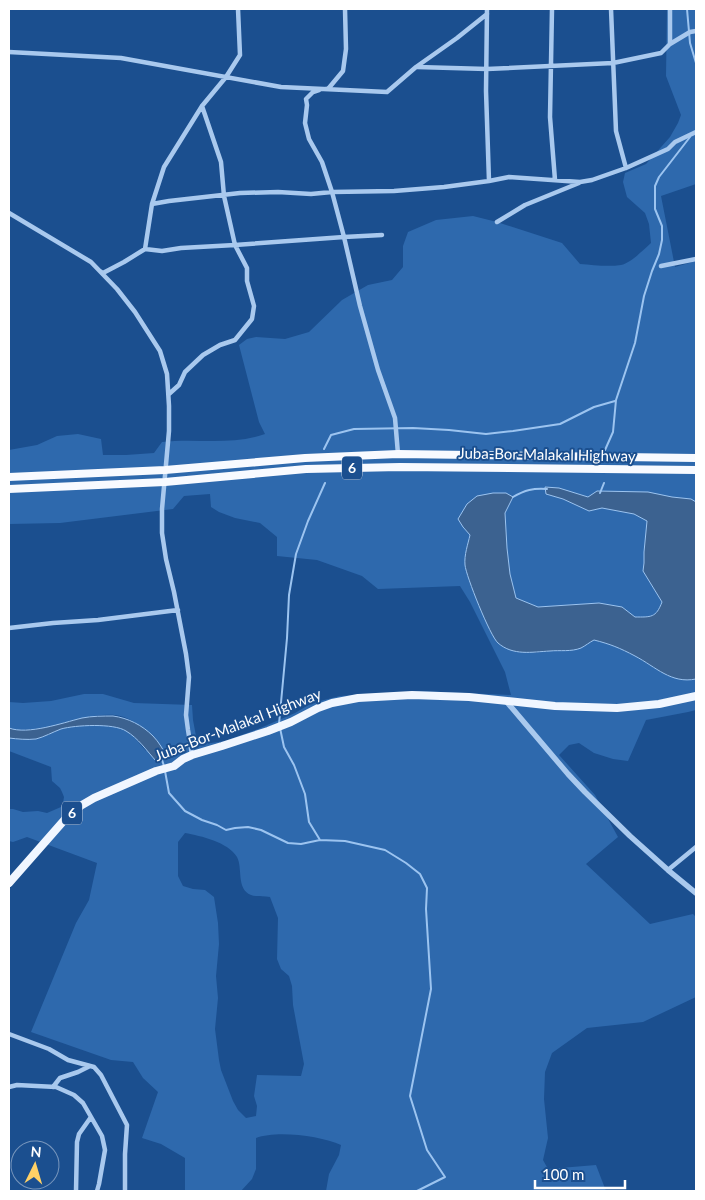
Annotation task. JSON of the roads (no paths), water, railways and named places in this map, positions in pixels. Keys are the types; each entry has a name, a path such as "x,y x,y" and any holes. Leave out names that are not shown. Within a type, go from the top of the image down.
{"highway":[{"name":"Juba-Bor-Malakal Highway","path":"9,477 165,470 305,458 398,454 696,458"},
{"name":"Juba-Bor-Malakal Highway","path":"9,489 164,482 306,469 400,467 696,470"}],"main road":[{"name":"Juba-Bor-Malakal Highway","path":"9,883 67,817 94,798 174,766 182,759 192,755 268,731 332,703 358,698 412,695 555,706 618,708 659,704 696,696"}],"street":[{"path":"145,249 152,204 164,167 202,106 226,77 240,55 238,9"},
{"path":"345,9 346,49 343,71 328,89 313,92 306,99 305,123 310,139 322,162 332,192 360,306 378,370 395,418 398,454"},
{"path":"552,9 550,117 555,180"},
{"path":"611,9 616,131 626,168"},
{"path":"670,9 670,44"},
{"path":"9,52 121,58 281,87 387,92 416,67 457,38 487,11"},
{"path":"487,11 486,91 489,181"},
{"path":"416,67 486,69 614,64 661,53 670,44 690,32 696,31"},
{"path":"169,394 179,384 185,372 204,356 220,345 235,340 252,319 254,306 247,268 235,245 224,196 222,162 202,106"},
{"path":"497,222 525,205 580,182 592,180 626,168 668,149 675,142 696,132"},
{"path":"152,204 240,193 311,194 436,188 509,177 580,182"},
{"path":"9,214 44,231 103,273 145,249 162,251 344,236 382,235"},
{"path":"9,214 91,262 117,289 135,312 160,351 167,374 169,394 169,431 162,509 162,533 186,654 189,677 186,715 192,755"},
{"path":"661,266 696,259"},
{"path":"9,628 178,610"},
{"path":"506,702 574,780 630,836 696,893"},
{"path":"668,870 696,847"},
{"path":"9,1034 49,1049 68,1060 94,1067 101,1075 127,1125 125,1191"},
{"path":"53,1087 60,1078 90,1066"},
{"path":"9,1087 16,1085 56,1087 74,1095 84,1103 102,1136 105,1150 97,1191"},
{"path":"76,1191 77,1142 79,1134 91,1117"}],"waterway":[{"path":"687,9 690,43 696,63"},
{"path":"605,450 613,432 616,400 635,343 644,296 662,240 662,226 655,209 655,186 659,177 690,137"},
{"path":"324,449 331,435 354,429 413,428 486,434 560,424 594,407 615,401"},
{"path":"279,724 289,595 296,554 325,483"},
{"path":"600,493 604,483"},
{"path":"513,497 529,490 547,489"},
{"path":"280,728 284,747 294,765 305,794 309,822 320,840"},
{"path":"161,757 164,766"},
{"path":"165,771 169,793 185,811 226,830 248,827 261,830 288,843 301,844 320,840 345,841 385,850 420,874 427,888 426,909 431,989 410,1096 427,1150 445,1177 417,1191"}]}
